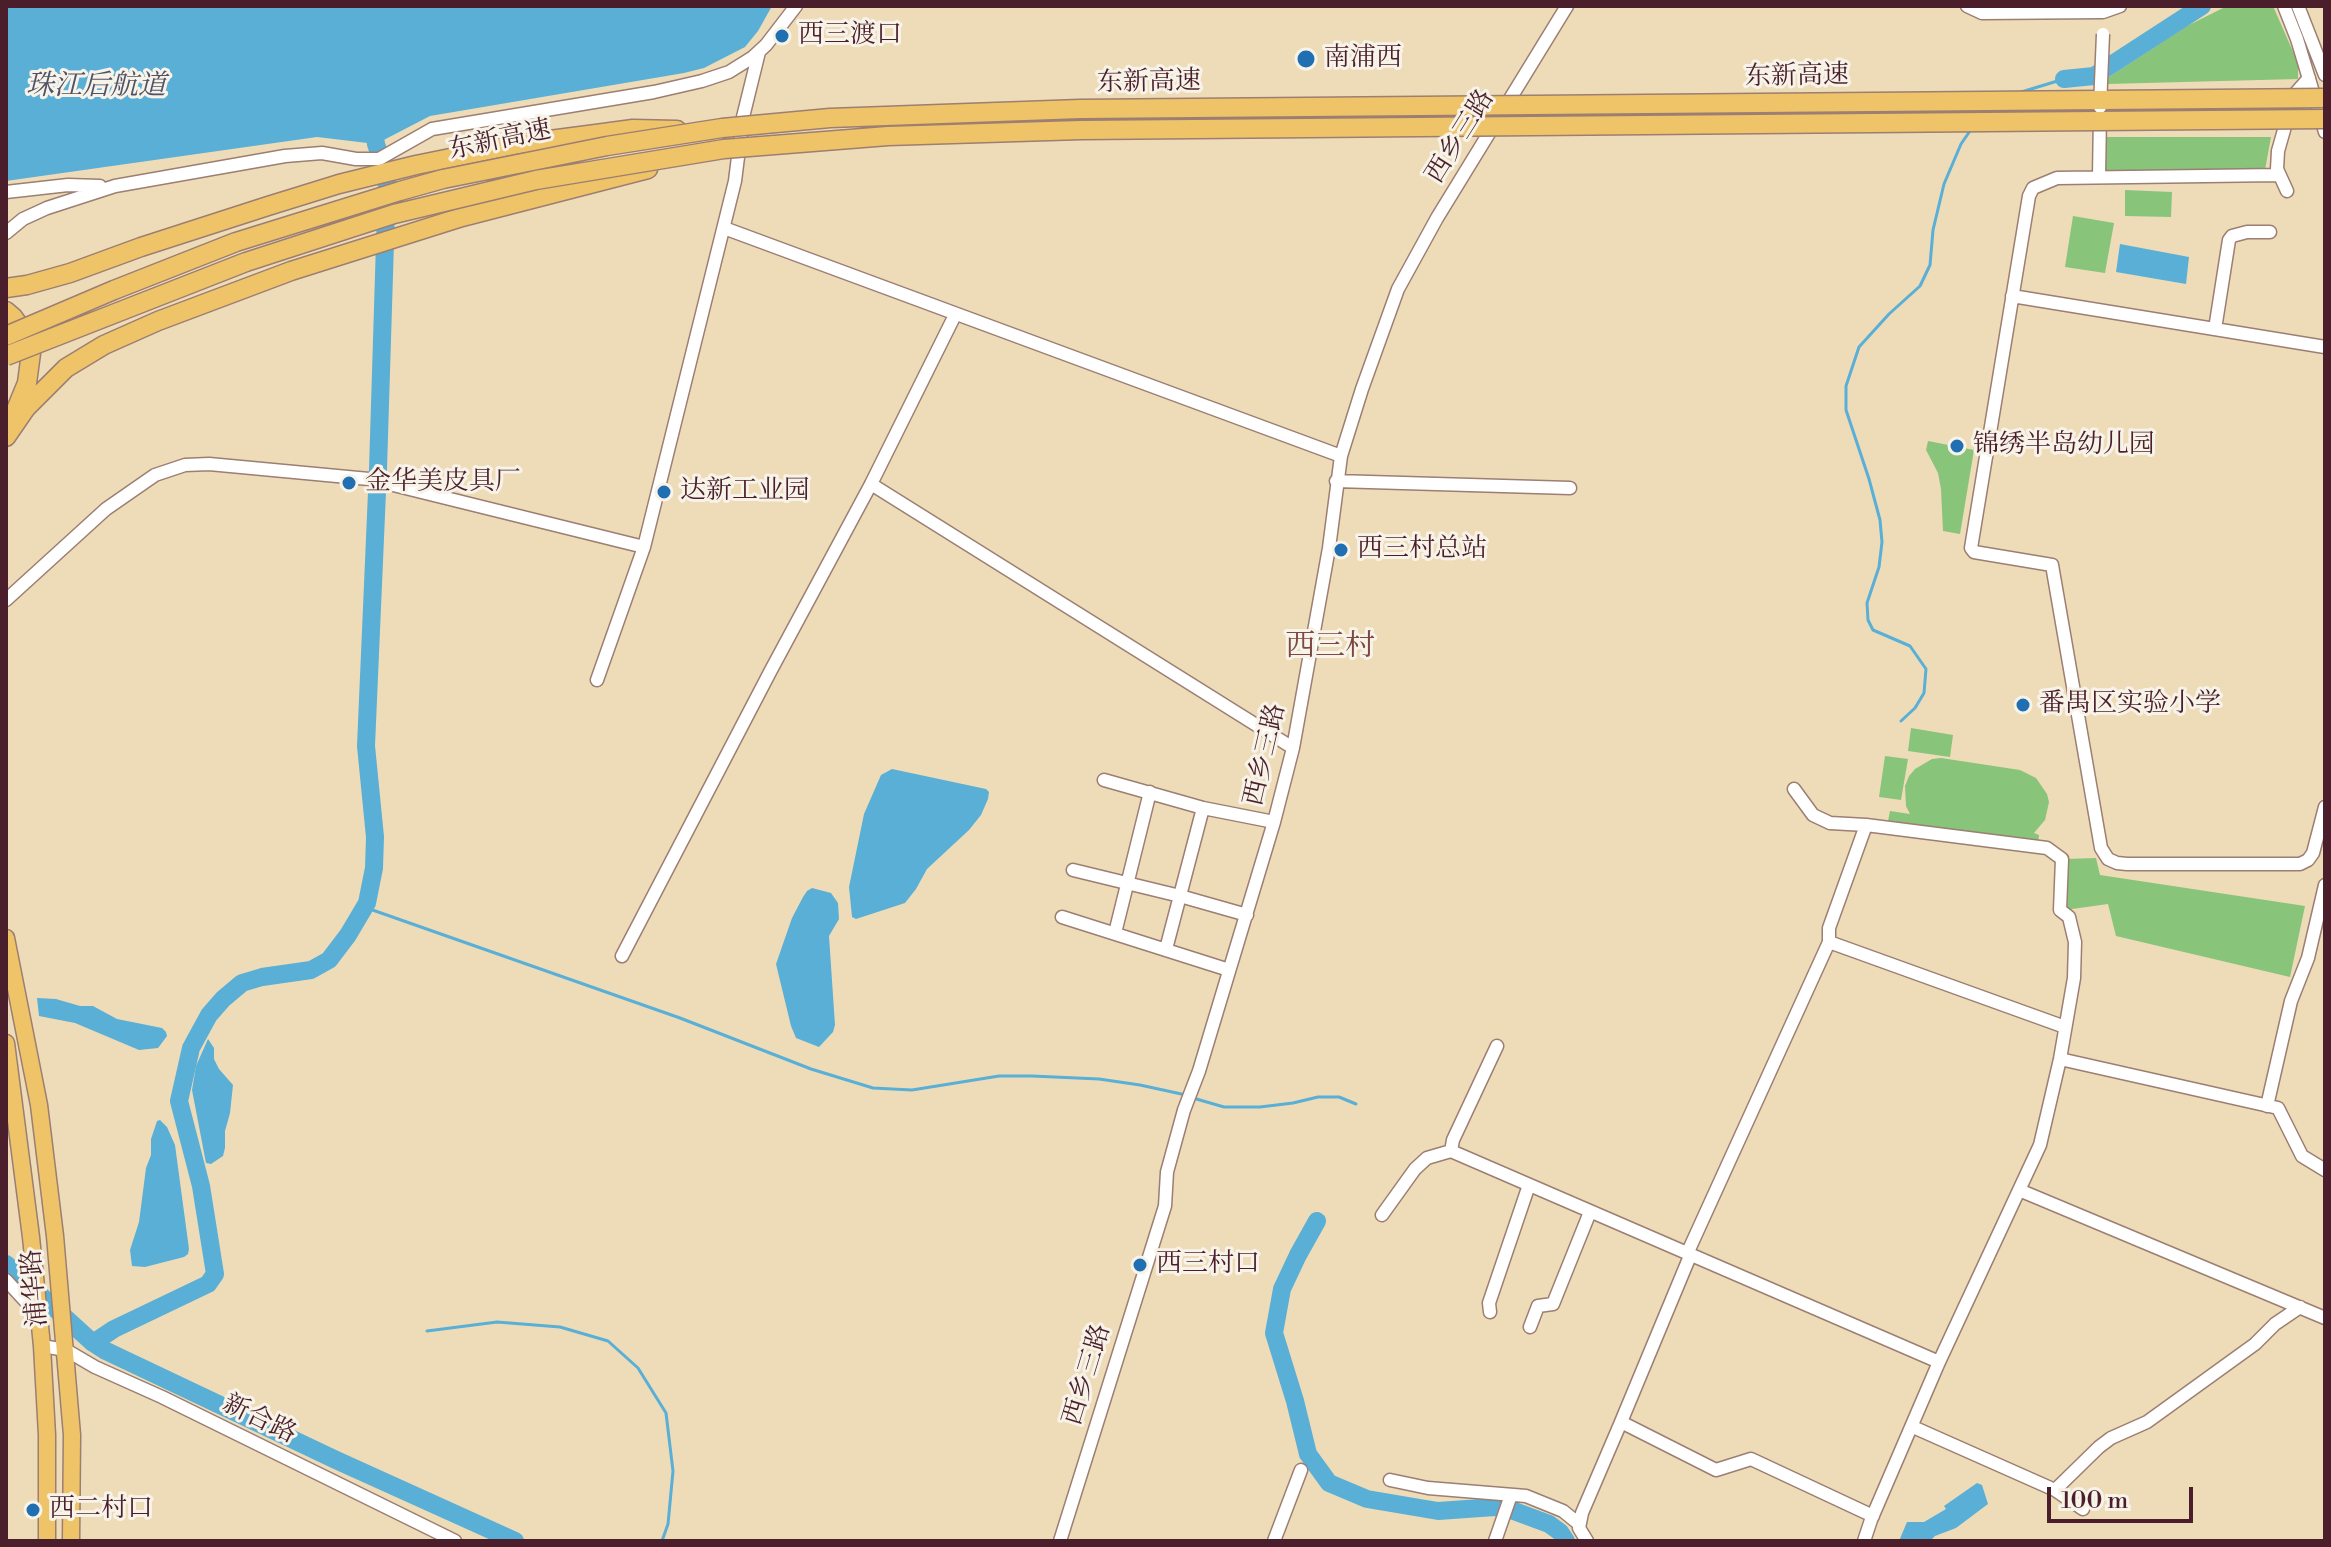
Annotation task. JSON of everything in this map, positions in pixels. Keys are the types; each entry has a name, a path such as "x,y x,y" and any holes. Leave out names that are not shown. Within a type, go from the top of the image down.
{"highway":[{"name":"东新高速","path":"6,336 236,242 400,191 492,168 696,131 830,118 1001,111 2325,98"},
{"name":"东新高速","path":"6,356 232,267 394,214 551,177 724,149 888,136 1068,130 2325,119"},
{"path":"6,288 70,273 141,247 369,176 519,144 633,129 696,131"},
{"path":"6,435 38,394 66,368 80,358 158,321 291,271 510,203 724,149"},
{"path":"6,311 26,335 31,353 27,383 6,435"}],"main road":[{"name":"浦华路","path":"6,938 39,1105 66,1350 72,1435 71,1541"},
{"name":"浦华路","path":"6,1043 42,1346 47,1435 47,1541"}],"street":[{"path":"6,233 23,219 47,208 115,186 285,156 322,153 356,159 379,159 432,129 654,92 702,81 729,72 759,52 796,6"},
{"name":"西乡三路","path":"1060,1541 1165,1206 1167,1172 1184,1110 1199,1071 1274,822 1293,748 1329,548 1341,456 1362,389 1398,289 1437,218 1567,6"},
{"path":"1967,6 1982,13 2103,12 2120,6"},
{"path":"2284,6 2325,132"},
{"path":"2298,6 2325,75"},
{"path":"2099,176 2103,12"},
{"path":"597,680 644,547 735,181 743,117 759,52"},
{"path":"2287,191 2279,175 2278,151 2294,95 2309,78"},
{"path":"2279,175 2057,178 2033,188 2029,196 1971,548 1974,552 2052,565 2104,855 2117,863 2127,864 2300,864 2313,853 2325,807"},
{"path":"6,192 68,185 115,186"},
{"path":"724,228 1341,456"},
{"path":"2215,329 2229,240 2232,236 2247,232 2270,232"},
{"path":"2012,296 2325,347"},
{"path":"622,956 871,484 955,315"},
{"path":"6,600 106,509 155,475 171,468 209,464 369,479 644,547"},
{"path":"1336,481 1570,488"},
{"path":"871,484 1293,748"},
{"path":"1104,780 1203,808 1274,822"},
{"path":"1794,789 1813,815 1830,823 2047,848 2062,859 2060,910 2069,917 2075,942 2074,978 2060,1059 2040,1145 1939,1362 1864,1541"},
{"path":"1115,933 1150,792"},
{"path":"1166,949 1203,808"},
{"path":"1587,1541 1579,1524 1593,1483 1688,1255 1829,942 1829,928 1866,825"},
{"path":"1073,870 1247,915"},
{"path":"2267,1106 2291,1001 2308,958 2324,891"},
{"path":"1062,917 1229,970"},
{"path":"1829,942 2065,1027"},
{"path":"1451,1151 1453,1140 1497,1046"},
{"path":"2060,1059 2278,1108 2302,1156 2325,1170"},
{"path":"1382,1215 1421,1163 1427,1158 1451,1151 1939,1362"},
{"path":"1490,1312 1489,1303 1529,1185"},
{"path":"2019,1190 2325,1318"},
{"path":"1530,1327 1538,1306 1553,1304 1590,1212"},
{"path":"6,1280 37,1302"},
{"path":"2055,1490 2111,1438 2147,1422 2255,1344 2275,1324 2300,1307"},
{"name":"新合路","path":"42,1346 66,1350 95,1367 455,1541"},
{"path":"1621,1422 1716,1470 1751,1459 1873,1516"},
{"path":"1913,1427 2055,1490 2083,1509"},
{"path":"1274,1541 1301,1470"},
{"path":"1390,1480 1428,1488 1526,1496 1563,1511 1579,1524"},
{"path":"1495,1541 1511,1495"}],"green space":[{"path":"2227,6 2273,6 2298,63 2298,79 2107,84 2106,79 2187,26"},
{"path":"2105,137 2271,137 2265,170 2103,172"},
{"path":"2125,190 2172,192 2171,217 2125,216"},
{"path":"2073,216 2114,223 2105,273 2065,267"},
{"path":"1928,441 1974,450 1960,534 1943,531 1941,489 1938,473 1926,450"},
{"path":"1911,728 1953,735 1950,757 1908,751"},
{"path":"1885,756 1908,759 1901,800 1879,797"},
{"path":"1932,759 2020,770 2036,778 2049,802 2045,820 2034,833 2039,835 2038,844 1888,821 1890,811 1910,814 1906,806 1905,786 1909,776"},
{"path":"2096,858 2100,875 2305,906 2290,977 2116,936 2108,904 2065,910 2066,859"}],"water":[{"name":"珠江后航道","path":"6,6 772,6 745,47 704,68 430,116 376,144 317,137 6,181"},
{"path":"2120,244 2189,257 2186,284 2116,272"},
{"path":"892,769 986,789 988,799 981,815 927,869 905,903 856,919 852,917 849,887 864,814 881,775"},
{"path":"812,888 831,893 838,903 839,919 829,936 835,1025 833,1032 819,1047 796,1038 776,964 792,918 807,891"},
{"path":"37,998 93,1006 117,1019 162,1028 167,1036 158,1048 139,1050 75,1023 39,1016"},
{"path":"208,1039 214,1048 214,1059 219,1069 233,1085 223,1156 211,1164 206,1163 192,1090 196,1066"},
{"path":"160,1120 167,1127 175,1145 189,1249 184,1257 145,1267 132,1266 130,1250 139,1222 151,1139"},
{"path":"1977,1483 1982,1485 1988,1504 1956,1528 1930,1541 1899,1541 1907,1522 1924,1522 1946,1509 1944,1506"}],"waterway":[{"path":"2064,79 2094,76 2202,6"},
{"path":"2018,93 2064,79"},
{"path":"372,119 387,178 366,746 375,837 374,868 367,903 329,960 311,970 242,983 209,1015 191,1048 179,1101 201,1186 215,1274 208,1284 114,1329 93,1343 336,1460 515,1541"},
{"path":"1901,721 1915,708 1924,693 1926,669 1910,646 1873,630 1868,620 1867,603 1879,567 1882,542 1880,520 1846,410 1846,386 1859,347 1920,286 1930,265 1933,230 1944,184 1961,144 1972,128"},
{"path":"364,907 680,1018 811,1069 873,1088 912,1090 999,1076 1032,1076 1099,1079 1186,1095"},
{"path":"1193,1098 1224,1107 1260,1107 1318,1097 1339,1097 1356,1104"},
{"path":"1317,1221 1282,1289 1274,1333 1308,1454 1329,1483 1367,1499 1438,1511 1495,1507 1514,1511 1549,1524 1566,1541"},
{"path":"6,1264 93,1343"},
{"path":"427,1331 497,1322 560,1327 608,1341 638,1368 666,1413 673,1471 668,1524 662,1541"}],"place":[{"name":"西三渡口","path":"782,36"},
{"name":"南浦西","path":"1306,59"},
{"name":"锦绣半岛幼儿园","path":"1957,446"},
{"name":"金华美皮具厂","path":"349,483"},
{"name":"达新工业园","path":"664,492"},
{"name":"西三村总站","path":"1341,550"},
{"name":"番禺区实验小学","path":"2023,705"},
{"name":"西三村口","path":"1140,1265"},
{"name":"西二村口","path":"33,1510"}],"district":[{"name":"西三村","path":"1330,648"}]}
